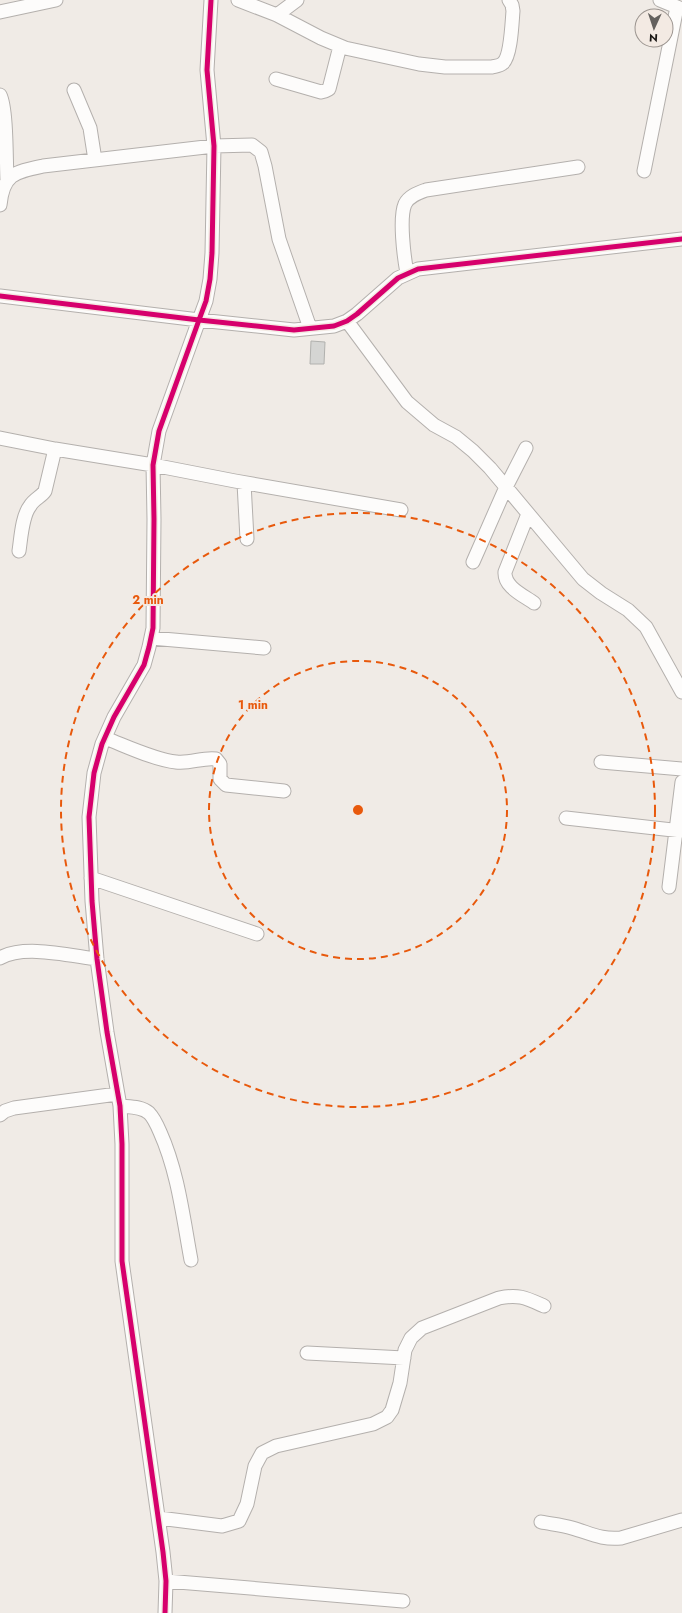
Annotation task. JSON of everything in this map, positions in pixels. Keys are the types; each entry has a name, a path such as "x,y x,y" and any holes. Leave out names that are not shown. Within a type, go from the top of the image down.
{"street":[{"path":"0,12 56,0"},
{"path":"165,1613 166,1581 159,1518 122,1261 122,1144 118,1100 97,959 91,878 89,817 94,773 105,738 114,718 144,665 151,638 153,628 154,465 159,431 206,301 211,273 214,146 208,70 211,0"},
{"path":"238,0 277,15 321,38 340,46 419,64 445,67 498,66 504,63 508,53 513,11 509,0"},
{"path":"277,15 297,0"},
{"path":"644,171 680,8 660,0"},
{"path":"276,78 321,92 325,91 329,88 340,46"},
{"path":"74,90 90,128 95,160"},
{"path":"0,95 4,113 7,180"},
{"path":"0,205 4,186 7,180 13,174 25,170 43,166 214,146 252,145 260,152 265,166 279,239 310,328"},
{"path":"407,273 403,249 404,213 405,204 410,197 418,192 426,190 578,166"},
{"path":"0,296 294,330 334,326 347,321 398,278 418,269 682,239"},
{"path":"347,321 407,402 434,425 456,437 473,451 506,487 583,579 628,610 646,627 682,692"},
{"path":"0,438 401,510"},
{"path":"473,562 506,487 526,448"},
{"path":"19,551 26,514 32,503 42,496 45,491 55,449"},
{"path":"244,483 247,538"},
{"path":"528,514 504,577 507,582 534,603"},
{"path":"151,638 264,648"},
{"path":"105,738 168,761 186,762 210,758 216,759 220,764 220,779 226,785 284,791"},
{"path":"601,762 682,769"},
{"path":"669,886 680,831 682,782"},
{"path":"566,818 680,831"},
{"path":"91,878 257,934"},
{"path":"0,958 17,953 32,951 97,959"},
{"path":"0,1115 5,1111 14,1108 118,1100 148,1112 154,1120 165,1144 177,1185 191,1260"},
{"path":"159,1518 222,1526 240,1521 247,1504 255,1466 262,1453 276,1446 381,1421 387,1416 395,1402 400,1383 405,1350 411,1338 422,1328 499,1298 512,1296 525,1297 544,1306"},
{"path":"307,1353 404,1358"},
{"path":"541,1522 572,1528 602,1539 611,1539 621,1538 682,1520"},
{"path":"166,1581 403,1601"}],"building":[{"path":"311,341 325,342 324,364 310,364"}],"cycle path":[{"path":"165,1613 166,1581 163,1552 122,1261 122,1144 120,1106 107,1032 97,959 92,901 89,817 94,773 102,744 114,717 144,665 149,647 153,628 153,465 159,431 206,301 210,279 212,253 214,146 207,70 211,0"},
{"path":"0,296 294,330 334,326 347,321 398,278 418,269 682,239"}]}
